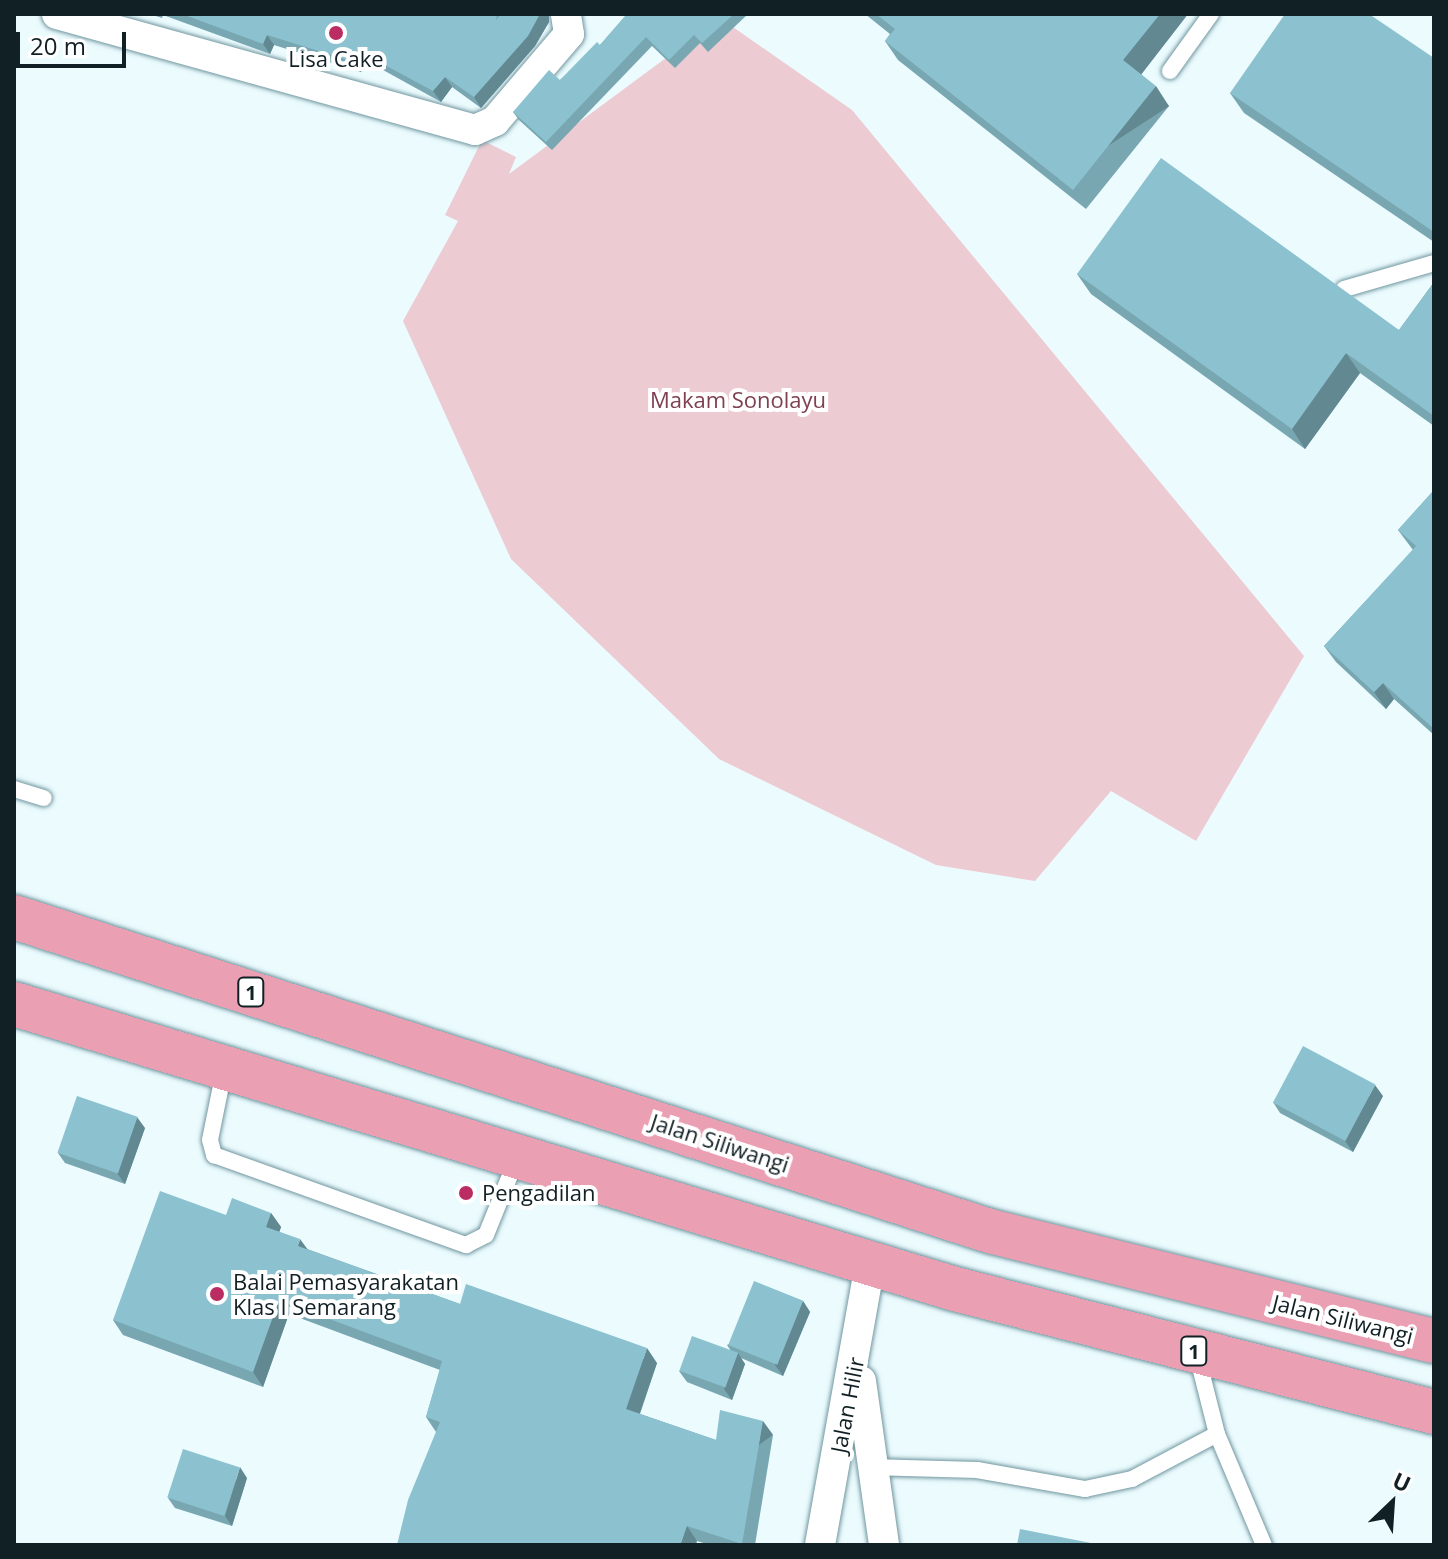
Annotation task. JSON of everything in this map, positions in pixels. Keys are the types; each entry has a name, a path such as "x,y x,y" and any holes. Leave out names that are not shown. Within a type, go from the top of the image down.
{"highway":[{"name":"Jalan Siliwangi","path":"14,917 489,1067 993,1232 1434,1341"},
{"name":"1","path":"14,1004 870,1264 1434,1412"}],"street":[{"path":"57,14 475,130 495,121 569,34 568,15"},
{"name":"Jalan Hilir","path":"820,1545 857,1351 870,1264"},
{"path":"857,1351 870,1467 884,1545"}],"lane":[{"path":"1170,71 1211,14"},
{"path":"1344,289 1434,263"},
{"path":"14,789 44,798"},
{"path":"224,1069 210,1140 214,1155 466,1245 486,1235 517,1158"},
{"path":"1196,1352 1217,1434 1264,1545"},
{"path":"870,1467 977,1470 1085,1489 1132,1479 1217,1434"}],"green space":[{"name":"Makam Sonolayu","path":"720,18 852,110 1304,656 1196,841 1111,791 1035,881 936,865 719,759 511,559 403,321 458,221 445,215 482,140 516,157 509,174"}],"building":[{"path":"182,14 497,14 496,20 501,14 540,14 528,36 474,97 445,77 433,91 357,50 354,62 267,35 263,44"},
{"path":"627,14 734,14 702,43 694,35 669,60 646,37 546,142 513,112 549,70 560,80 597,42 600,45"},
{"path":"876,14 1160,14 1123,60 1156,86 1073,190 885,41 895,29"},
{"path":"1285,14 1369,14 1434,58 1434,232 1230,93"},
{"path":"1161,158 1399,330 1434,282 1434,416 1346,353 1292,429 1077,274"},
{"path":"1434,490 1434,729 1383,683 1374,692 1324,646 1416,546 1398,530"},
{"path":"1303,1046 1375,1084 1345,1141 1273,1103"},
{"path":"77,1096 138,1117 118,1174 57,1153"},
{"path":"160,1191 226,1215 232,1198 271,1213 266,1227 300,1239 298,1246 460,1304 466,1284 647,1348 626,1409 716,1440 720,1410 763,1421 742,1544 687,1526 680,1545 397,1545 408,1500 440,1422 426,1417 442,1361 279,1300 253,1372 113,1320"},
{"path":"754,1281 803,1301 777,1365 728,1345"},
{"path":"692,1336 738,1353 725,1388 679,1371"},
{"path":"183,1449 240,1468 224,1516 167,1498"},
{"path":"1020,1529 1101,1545 1017,1545"}],"place":[{"name":"Lisa Cake","path":"336,33"},
{"name":"Pengadilan","path":"466,1193"},
{"name":"Balai Pemasyarakatan Klas I Semarang","path":"217,1294"}]}
